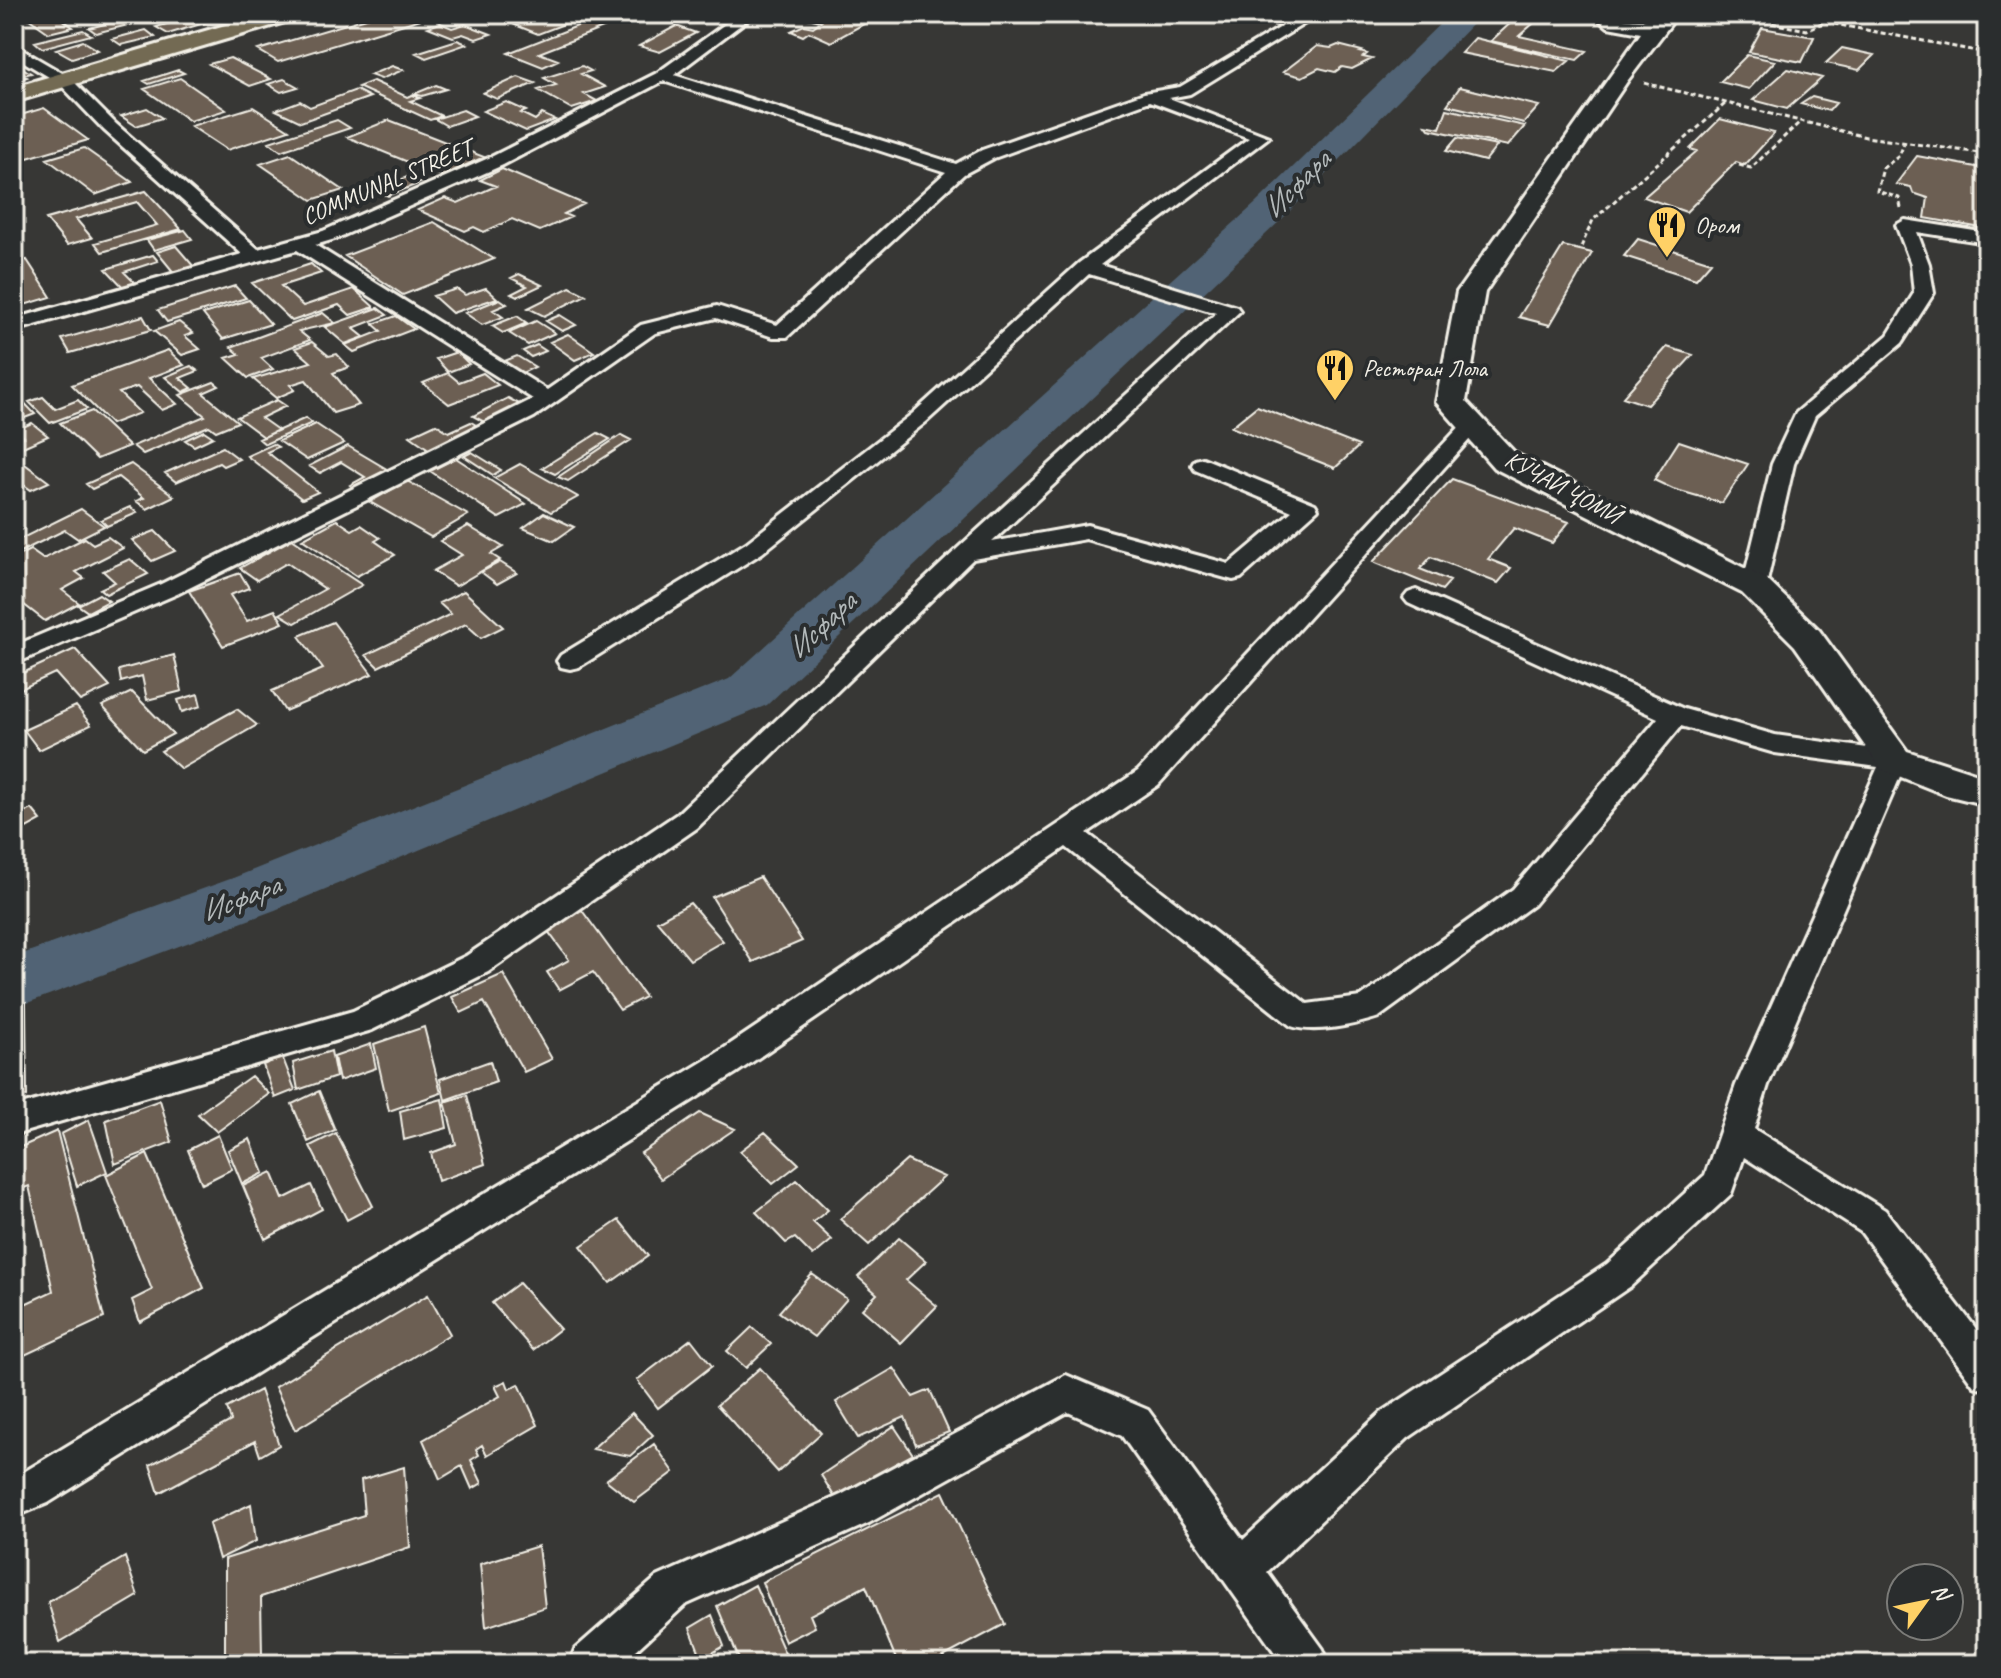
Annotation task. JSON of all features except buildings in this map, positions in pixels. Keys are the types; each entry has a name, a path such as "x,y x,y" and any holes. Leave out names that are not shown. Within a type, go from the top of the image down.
{"main road":[{"path":"14,95 287,14"},
{"path":"1603,17 1632,26 1663,17"},
{"path":"1603,17 1613,32 1627,67"},
{"name":"КӮЧАИ ҶОМӢ","path":"1663,17 1471,292 1451,402 1505,461 1754,586 1807,638 1894,760"},
{"path":"1894,760 1960,785 1987,791"}],"street":[{"name":"COMMUNAL STREET","path":"14,325 329,235 497,161 662,76 748,14"},
{"path":"14,656 169,589 527,413 648,329 717,312 780,333 958,170 988,154 1150,96 1184,91 1313,14"},
{"path":"14,50 64,80 110,127 257,258"},
{"path":"662,76 958,170"},
{"path":"570,661 754,548 919,418 1261,137 1150,96"},
{"path":"1905,225 1987,238"},
{"path":"1754,586 1783,464 1806,413 1895,339 1924,293 1920,264 1905,225"},
{"path":"301,244 547,399"},
{"path":"14,1121 361,1021 477,964 687,821 966,553 1230,311 1096,270"},
{"path":"14,1498 48,1481 725,1064 1148,778 1472,425"},
{"path":"966,553 1087,532 1233,573 1307,509 1203,465"},
{"path":"1242,1568 1395,1425 1619,1275 1719,1184 1752,1085 1894,760 1775,744 1675,715 1416,598"},
{"path":"1067,833 1302,1017 1368,1008 1523,897 1675,715"},
{"path":"1735,1134 1873,1221 1987,1373"},
{"path":"590,1664 671,1591 855,1509 1066,1393 1135,1423 1308,1664"}],"path":[{"path":"1725,14 1807,30 1824,22 1987,53"},
{"path":"1627,67 1726,103 1904,144 1987,154"},
{"path":"1581,247 1593,220 1726,103"},
{"path":"1739,165 1751,168 1801,121"},
{"path":"1904,144 1899,156 1883,168 1877,191 1899,198 1905,225"}],"waterway":[{"name":"Исфара","path":"14,983 254,894 748,692 1269,211 1467,14"}],"place":[{"name":"Ором","path":"1667,259"},
{"name":"Ресторан Лола","path":"1335,402"}]}
